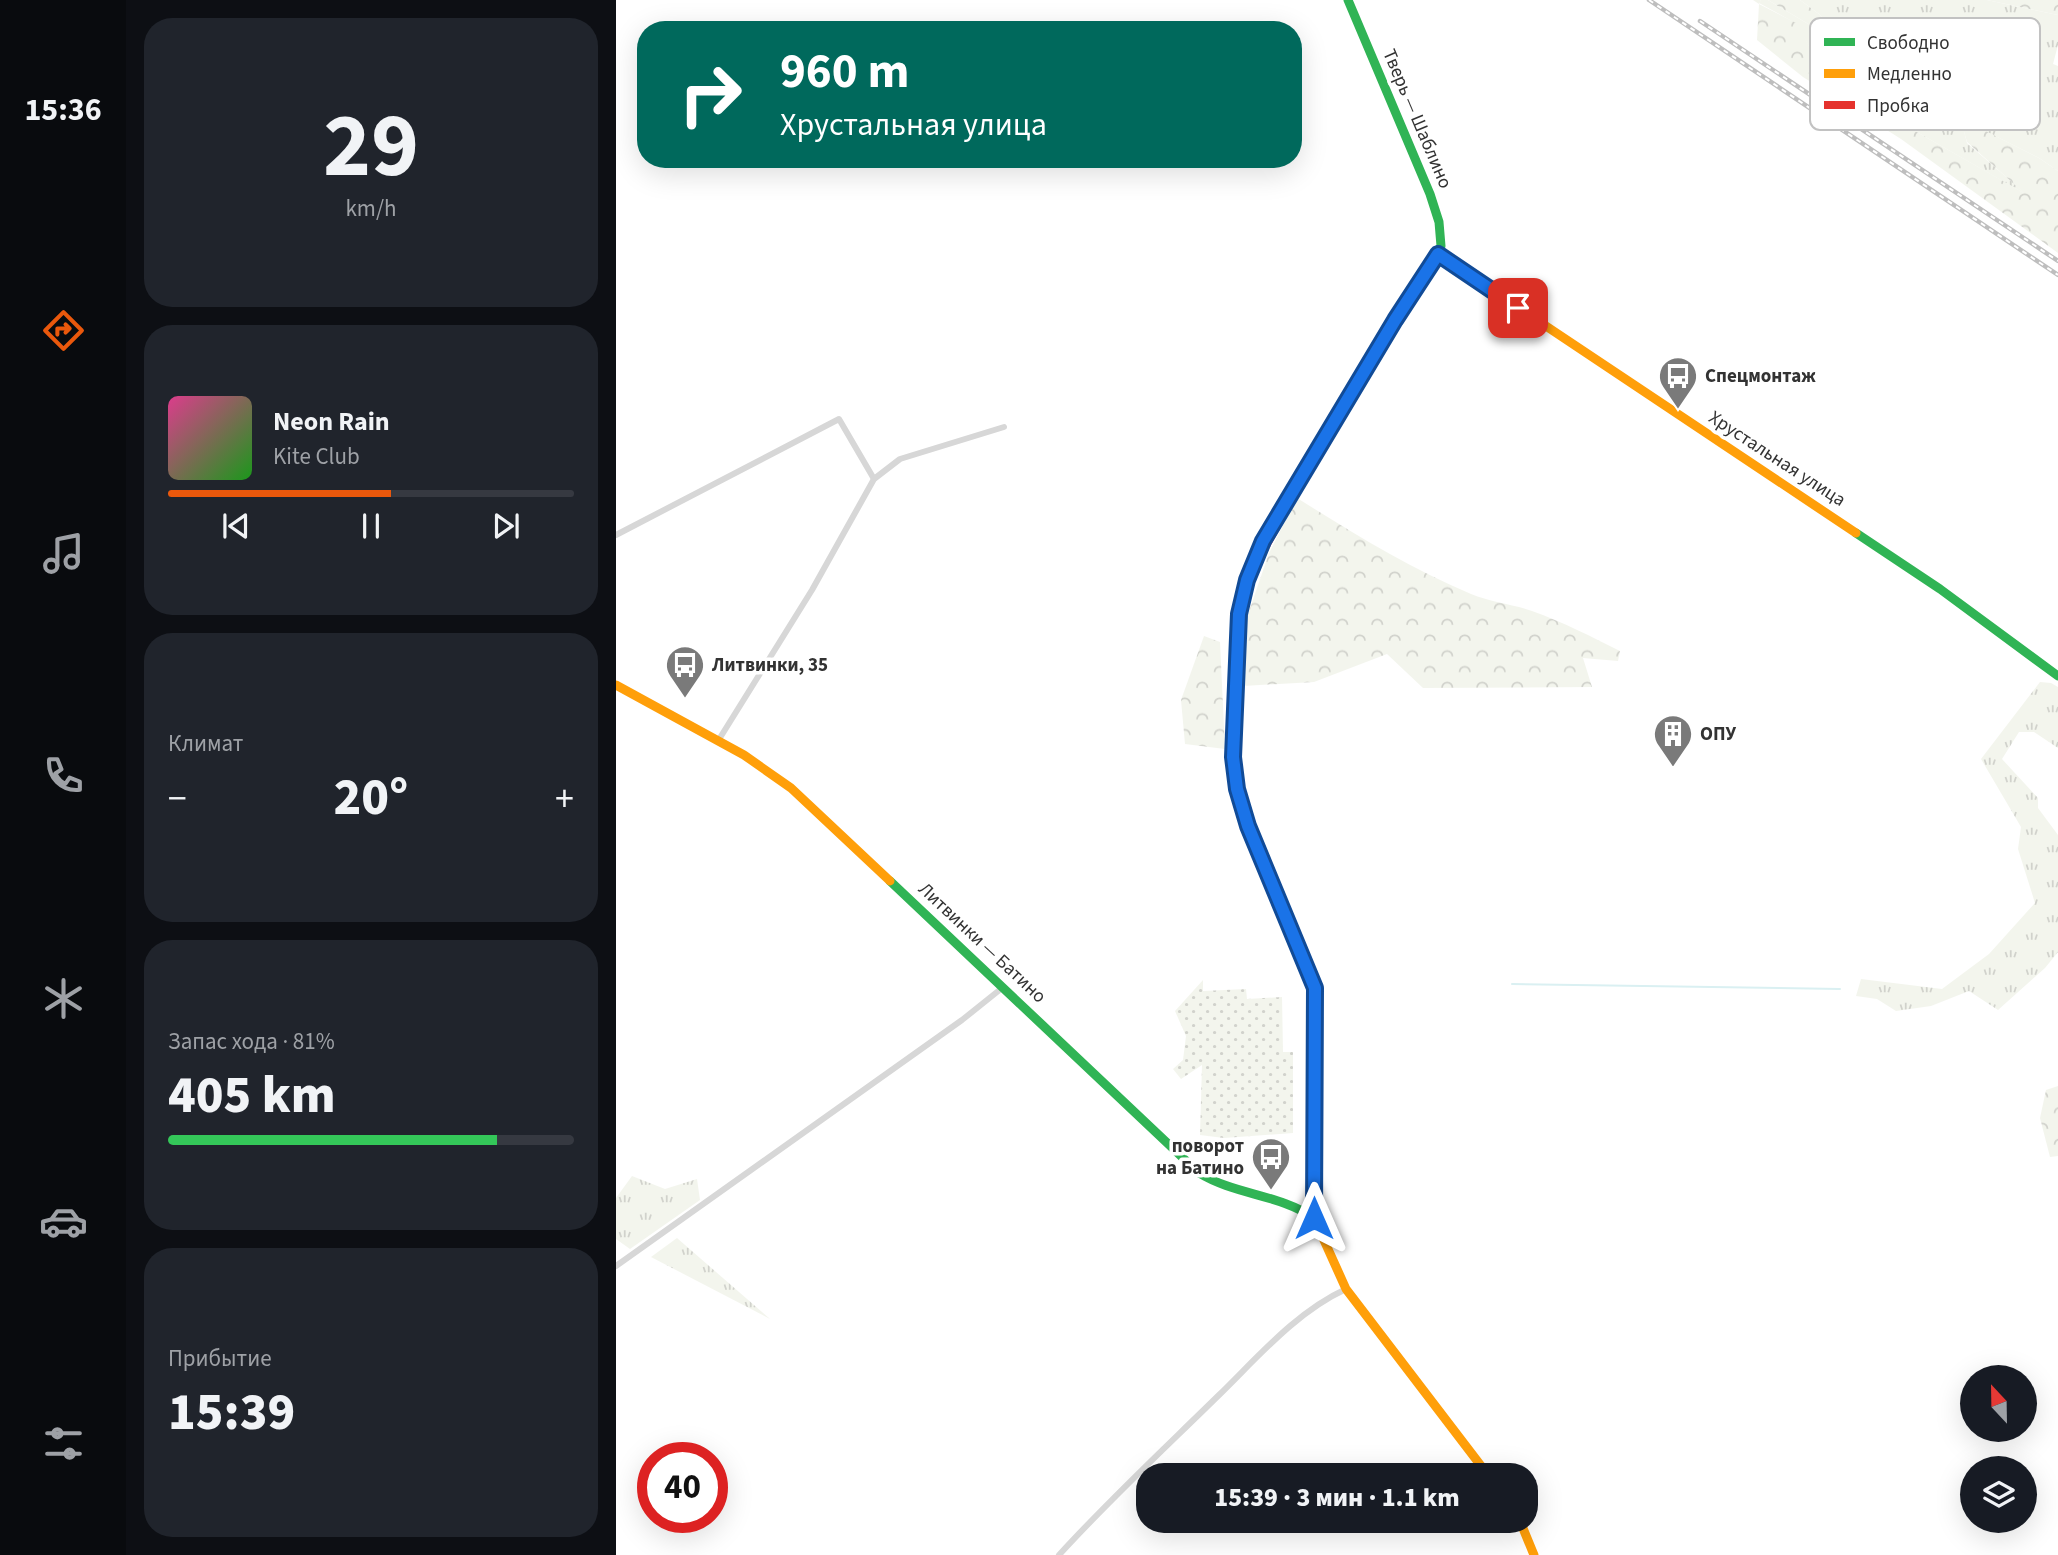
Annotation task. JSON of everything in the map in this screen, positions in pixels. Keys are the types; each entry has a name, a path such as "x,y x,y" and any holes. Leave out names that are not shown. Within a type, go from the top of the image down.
{"street":[{"name":"Тверь — Шаблино","path":"1348,0 1430,194 1440,230 1438,254"},
{"name":"Хрустальная улица","path":"1438,254 1933,584 2058,676"},
{"path":"1438,254 1394,321 1263,541 1247,580 1239,614 1233,757 1237,789 1248,826 1315,988 1314,1218 1346,1289 1479,1463"},
{"path":"616,536 839,419 874,479"},
{"path":"718,741 812,590 874,479 900,459 1004,427"},
{"name":"Литвинки — Батино","path":"620,687 768,771 805,800 1202,1175 1227,1189 1296,1206 1314,1218"},
{"path":"616,1266 962,1020 1002,988"},
{"path":"1059,1555 1100,1510 1274,1342 1310,1310 1346,1289"},
{"path":"1525,1533 1534,1555"}],"green space":[{"path":"1761,0 1768,0 1810,25 1810,48 1797,24 1759,3"},
{"path":"1768,0 1800,0 1823,18 1810,18 1810,25"},
{"path":"1800,0 1987,0 2058,15 2058,45 2053,64 2058,66 2058,171 2039,158 1983,130 2040,130 2040,18 1823,18"},
{"path":"1987,0 2058,0 2058,15"},
{"path":"1759,4 1798,24 1810,48 1810,81 1803,77 1757,40"},
{"path":"1887,130 1913,130 2024,193 1967,142 1964,130 1984,130 2039,158 2058,171 2058,253"},
{"path":"1913,130 1964,130 1967,143 2027,195"},
{"path":"1297,498 1382,549 1448,584 1478,597 1544,615 1620,651 1618,661 1583,658 1592,687 1423,688 1387,654 1314,682 1243,686 1245,623 1269,553"},
{"path":"1204,636 1220,642 1225,749 1185,744 1181,700"},
{"path":"2040,682 2058,687 2058,748 2034,732 2019,732 2002,759 2038,798 2038,808 2058,835 2058,952 2045,968 1998,1010 1969,991 1931,1006 1896,1011 1877,999 1856,996 1861,979 1942,989 1989,954 2035,903 2018,849 2021,827 1981,759"},
{"path":"1203,980 1203,991 1246,989 1247,999 1282,997 1283,1052 1293,1052 1293,1133 1224,1138 1200,1135 1202,1065 1181,1079 1173,1069 1183,1060 1186,1036 1175,1011"},
{"path":"2058,1086 2058,1156 2050,1157 2040,1118 2046,1090"},
{"path":"632,1176 665,1189 697,1179 700,1200 630,1249 616,1239 616,1198"},
{"path":"677,1238 770,1319 651,1257"}],"waterway":[{"path":"1512,984 1840,989"}],"railway":[{"path":"1649,0 1810,108"},
{"path":"1700,21 1810,95"},
{"path":"1842,130 2058,275"},
{"path":"1863,130 2058,261"}],"traffic: fast":[{"path":"1348,0 1430,194 1439,222 1441,246 1358,379"},
{"path":"1856,533 1940,589 2058,676"},
{"path":"1251,572 1238,622 1233,757 1246,820 1315,988 1314,1146"},
{"path":"890,881 1199,1173 1227,1186 1286,1204 1314,1218"}],"traffic: slow":[{"path":"1438,254 1856,533"},
{"path":"616,685 744,755 791,788 890,881"},
{"path":"1314,1146 1314,1218 1346,1289 1479,1463"},
{"path":"1525,1533 1534,1555"}],"traffic: jam":[{"path":"1251,572 1358,379"}],"place":[{"name":"Спецмонтаж","path":"1678,410"},
{"name":"Литвинки, 35","path":"685,699"},
{"name":"ОПУ","path":"1673,768"},
{"name":"поворот на Батино","path":"1271,1191"}],"route":[{"path":"1314,1218 1317,1001 1309,970 1246,820 1234,770 1237,639 1242,597 1252,564 1263,541 1334,419 1438,254 1518,308"}]}
